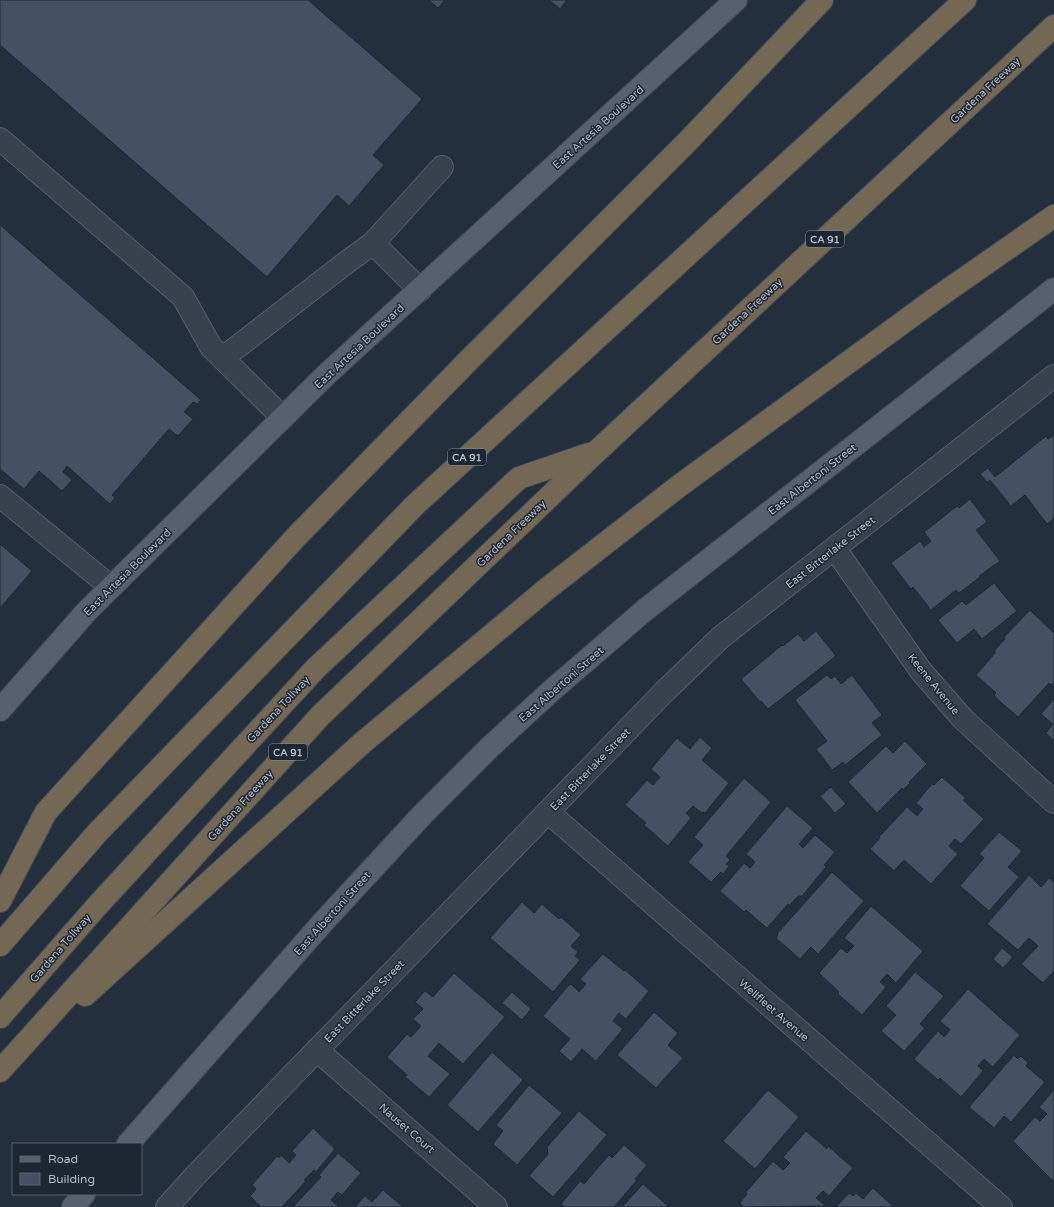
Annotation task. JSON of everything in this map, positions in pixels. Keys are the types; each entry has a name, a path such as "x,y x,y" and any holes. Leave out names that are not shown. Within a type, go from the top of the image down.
{"highway":[{"path":"0,901 46,812 284,550 465,364 689,140 822,0"},
{"name":"CA 91","path":"0,945 97,833 416,505 965,0"},
{"name":"Gardena Freeway","path":"0,1072 320,716 596,452 1054,26"},
{"path":"0,1072 361,744 548,588 679,486 935,300 1054,216"},
{"name":"Gardena Tollway","path":"0,1017 97,906 316,668 519,478 596,452"}],"main road":[{"name":"East Artesia Boulevard","path":"0,710 87,611 327,374 736,0"},
{"name":"East Albertoni Street","path":"129,1143 325,920 423,814 495,743 551,691 645,610 1054,289"},
{"path":"73,1207 83,1195"}],"street":[{"path":"0,139 183,297 211,347 283,418"},
{"path":"223,358 373,243 442,167"},
{"path":"373,243 420,290"},
{"name":"East Bitterlake Street","path":"168,1207 199,1172 664,692 720,638 1054,376"},
{"path":"0,496 111,587"},
{"name":"Keene Avenue","path":"835,549 926,677 963,719 1054,802"},
{"name":"Wellfleet Avenue","path":"548,812 1001,1207"},
{"name":"Nauset Court","path":"317,1050 496,1207"}],"building":[{"path":"0,0 308,0 422,99 373,155 384,165 349,206 337,195 267,277 0,45"},
{"path":"429,0 445,0 438,8"},
{"path":"549,0 567,0 560,9"},
{"path":"0,225 201,400 197,404 193,402 184,412 193,419 178,436 169,429 112,495 115,498 110,504 67,466 63,472 72,480 62,491 39,471 24,489 0,469"},
{"path":"1054,435 1054,518 1047,524 1025,495 1011,506 990,480 987,482 980,474 988,468 995,477 1046,436 1048,439"},
{"path":"970,499 987,522 976,530 1000,561 959,593 956,590 931,610 913,587 911,589 891,563 920,541 924,547 931,541 924,532 957,506 959,508"},
{"path":"0,544 32,571 0,608"},
{"path":"994,583 1017,611 982,639 974,629 957,643 938,620 962,601 966,605"},
{"path":"1030,610 1054,633 1054,683 1051,685 1049,683 1018,717 996,698 994,695 996,693 976,675 996,652 994,651 1005,639 1004,637"},
{"path":"816,631 836,656 768,709 761,701 760,702 741,679 782,645 783,646 798,634 804,641"},
{"path":"827,675 831,679 835,676 841,684 852,675 882,715 872,723 882,735 845,765 843,762 832,770 816,749 827,741 795,700"},
{"path":"1054,699 1054,741 1046,733 1053,724 1041,714"},
{"path":"700,737 712,748 702,760 729,783 705,813 702,813 693,806 686,813 691,818 668,846 644,825 646,823 625,805 647,780 653,785 660,777 651,769 677,738 690,749"},
{"path":"905,741 927,764 903,790 902,788 877,813 848,782 886,746 893,753"},
{"path":"942,777 966,798 963,800 984,819 961,844 955,839 949,846 958,854 931,884 904,860 894,871 870,849 907,807 917,816 923,809 916,803 932,784 934,785"},
{"path":"744,778 771,802 726,856 730,860 726,864 729,866 723,874 721,872 711,882 688,862 703,845 694,837"},
{"path":"831,787 846,804 835,813 820,796"},
{"path":"787,806 813,828 799,844 803,848 815,835 835,852 824,865 826,867 802,896 798,896 790,905 788,904 767,928 746,910 744,912 720,891 744,863 750,868 755,862 746,854"},
{"path":"999,832 1022,851 1008,867 1019,877 989,911 960,886 984,858 979,854"},
{"path":"832,872 864,901 818,954 811,947 800,959 776,938 778,935 777,934"},
{"path":"1029,875 1041,887 1049,878 1054,882 1054,971 1043,983 1021,964 1038,946 1029,938 1018,950 987,924"},
{"path":"522,902 534,913 542,904 559,919 561,917 581,935 571,946 578,952 575,956 580,960 553,992 490,938"},
{"path":"871,906 923,951 896,983 887,974 880,982 886,987 862,1015 838,994 839,992 819,973 841,948 847,953 854,946 844,938"},
{"path":"1002,948 1013,957 1003,968 993,959"},
{"path":"603,954 624,971 625,970 649,991 626,1019 619,1013 613,1021 623,1029 596,1061 582,1049 571,1062 559,1051 570,1039 543,1016 571,984 579,992 586,984 580,979"},
{"path":"915,972 944,996 920,1024 925,1028 904,1051 881,1031 896,1015 886,1006"},
{"path":"454,973 505,1017 463,1064 439,1043 428,1056 450,1074 429,1097 405,1077 407,1075 387,1057 407,1034 411,1037 421,1026 413,1019 423,1009 415,1002 425,991 433,997"},
{"path":"968,989 1020,1035 993,1067 984,1059 978,1066 983,1071 961,1097 940,1078 938,1080 914,1059 938,1031 944,1037 950,1030 940,1021"},
{"path":"512,992 531,1009 522,1020 502,1003"},
{"path":"654,1012 678,1033 668,1045 683,1058 656,1088 617,1055"},
{"path":"492,1052 523,1080 478,1132 447,1105"},
{"path":"1014,1055 1018,1059 1021,1056 1028,1063 1026,1066 1045,1082 1011,1122 1004,1116 994,1128 969,1107"},
{"path":"529,1085 562,1113 517,1165 493,1144 503,1131 496,1125"},
{"path":"768,1090 799,1117 755,1169 723,1141"},
{"path":"1054,1090 1054,1182 1013,1141 1035,1117 1040,1121 1047,1114 1039,1107"},
{"path":"579,1111 607,1135 553,1197 529,1176 548,1154 547,1147"},
{"path":"313,1128 335,1149 316,1172 314,1170 304,1180 306,1181 282,1207 261,1207 250,1196 256,1189 252,1185 277,1156 279,1158 281,1155 289,1163 296,1155 292,1151"},
{"path":"806,1131 827,1149 828,1146 853,1168 829,1196 823,1191 816,1198 826,1206 744,1207 740,1203 747,1194 746,1192 773,1161 783,1170 790,1163 783,1157"},
{"path":"624,1145 647,1165 635,1179 637,1180 614,1207 564,1207 561,1204 580,1181 584,1184 609,1155 612,1158"},
{"path":"338,1153 361,1173 342,1195 338,1192 331,1200 339,1207 293,1207 321,1177 319,1175"},
{"path":"643,1184 669,1207 622,1207"},
{"path":"873,1188 894,1207 836,1207 849,1193 853,1196 856,1193 863,1199"},
{"path":"383,1190 403,1207 355,1207 365,1196 372,1202"}]}
